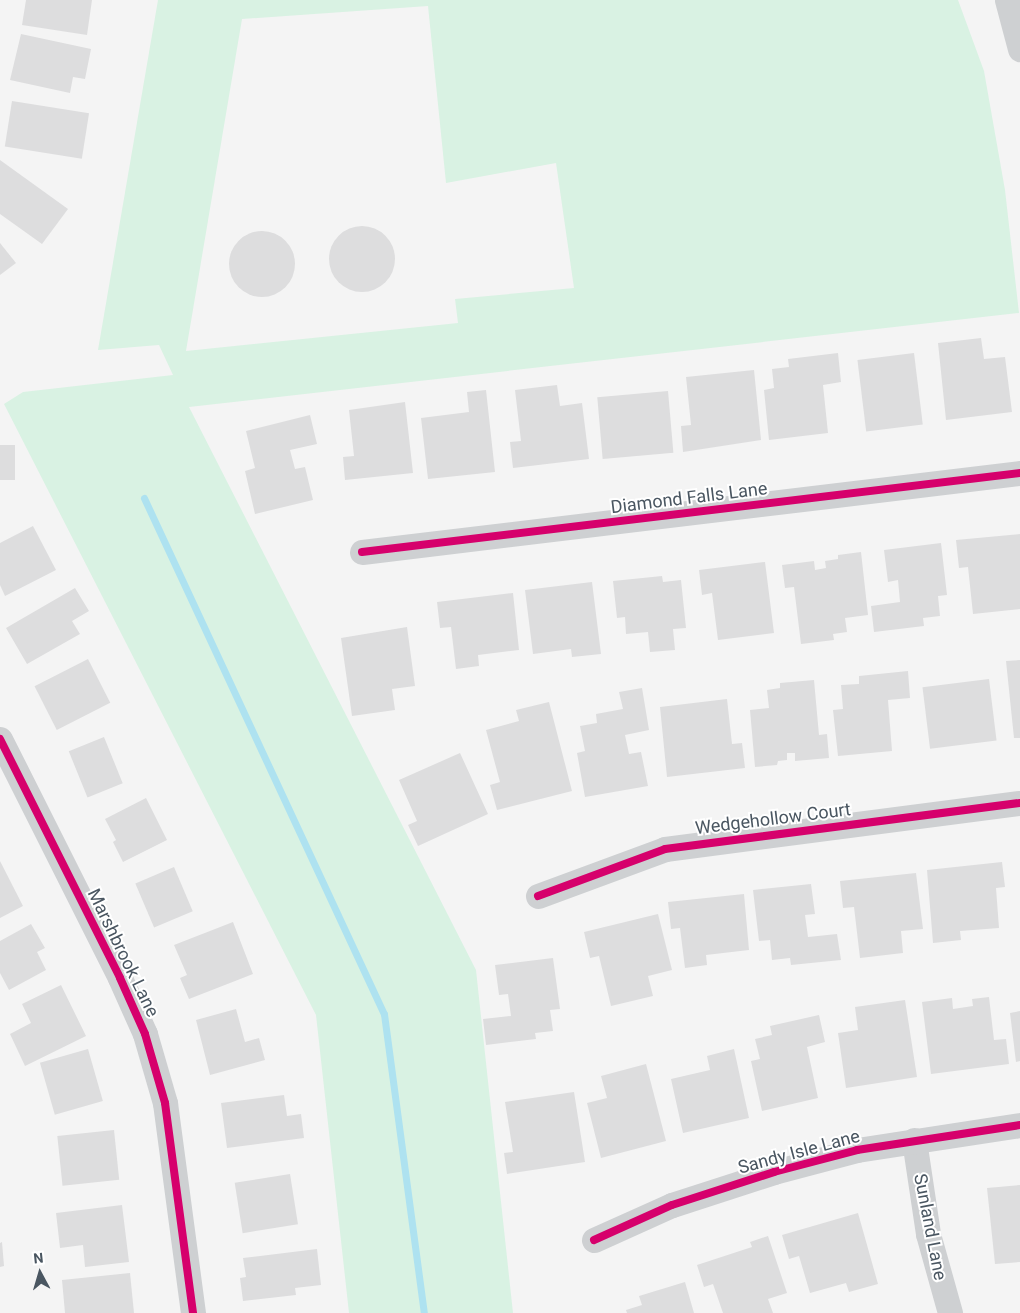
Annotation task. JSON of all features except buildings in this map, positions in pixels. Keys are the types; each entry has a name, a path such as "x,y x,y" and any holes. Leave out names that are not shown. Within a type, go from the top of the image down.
{"street":[{"path":"1007,0 1020,49"},
{"name":"Diamond Falls Lane","path":"362,552 1020,473"},
{"name":"Marshbrook Lane","path":"0,739 120,978 145,1034 165,1103 193,1313"},
{"name":"Wedgehollow Court","path":"538,896 665,849 1020,803"},
{"name":"Sandy Isle Lane","path":"594,1240 672,1206 774,1172 857,1150 1020,1125"},
{"name":"Sunland Lane","path":"914,1140 928,1234 950,1313"}],"green space":[{"path":"158,0 958,0 984,71 1005,190 1019,313 189,407 476,970 513,1313 349,1313 316,1015 4,404 23,392 173,375 159,345 98,350","holes":["428,6 446,183 556,163 574,288 455,299 458,323 186,351 242,19"]}],"waterway":[{"path":"144,498 384,1014 424,1313"}],"cycle path":[{"path":"362,552 1020,473"},
{"path":"0,739 120,978 145,1034 165,1103 193,1313"},
{"path":"538,896 665,849 1020,803"},
{"path":"594,1240 672,1205 774,1172 857,1150 1020,1125"}]}
